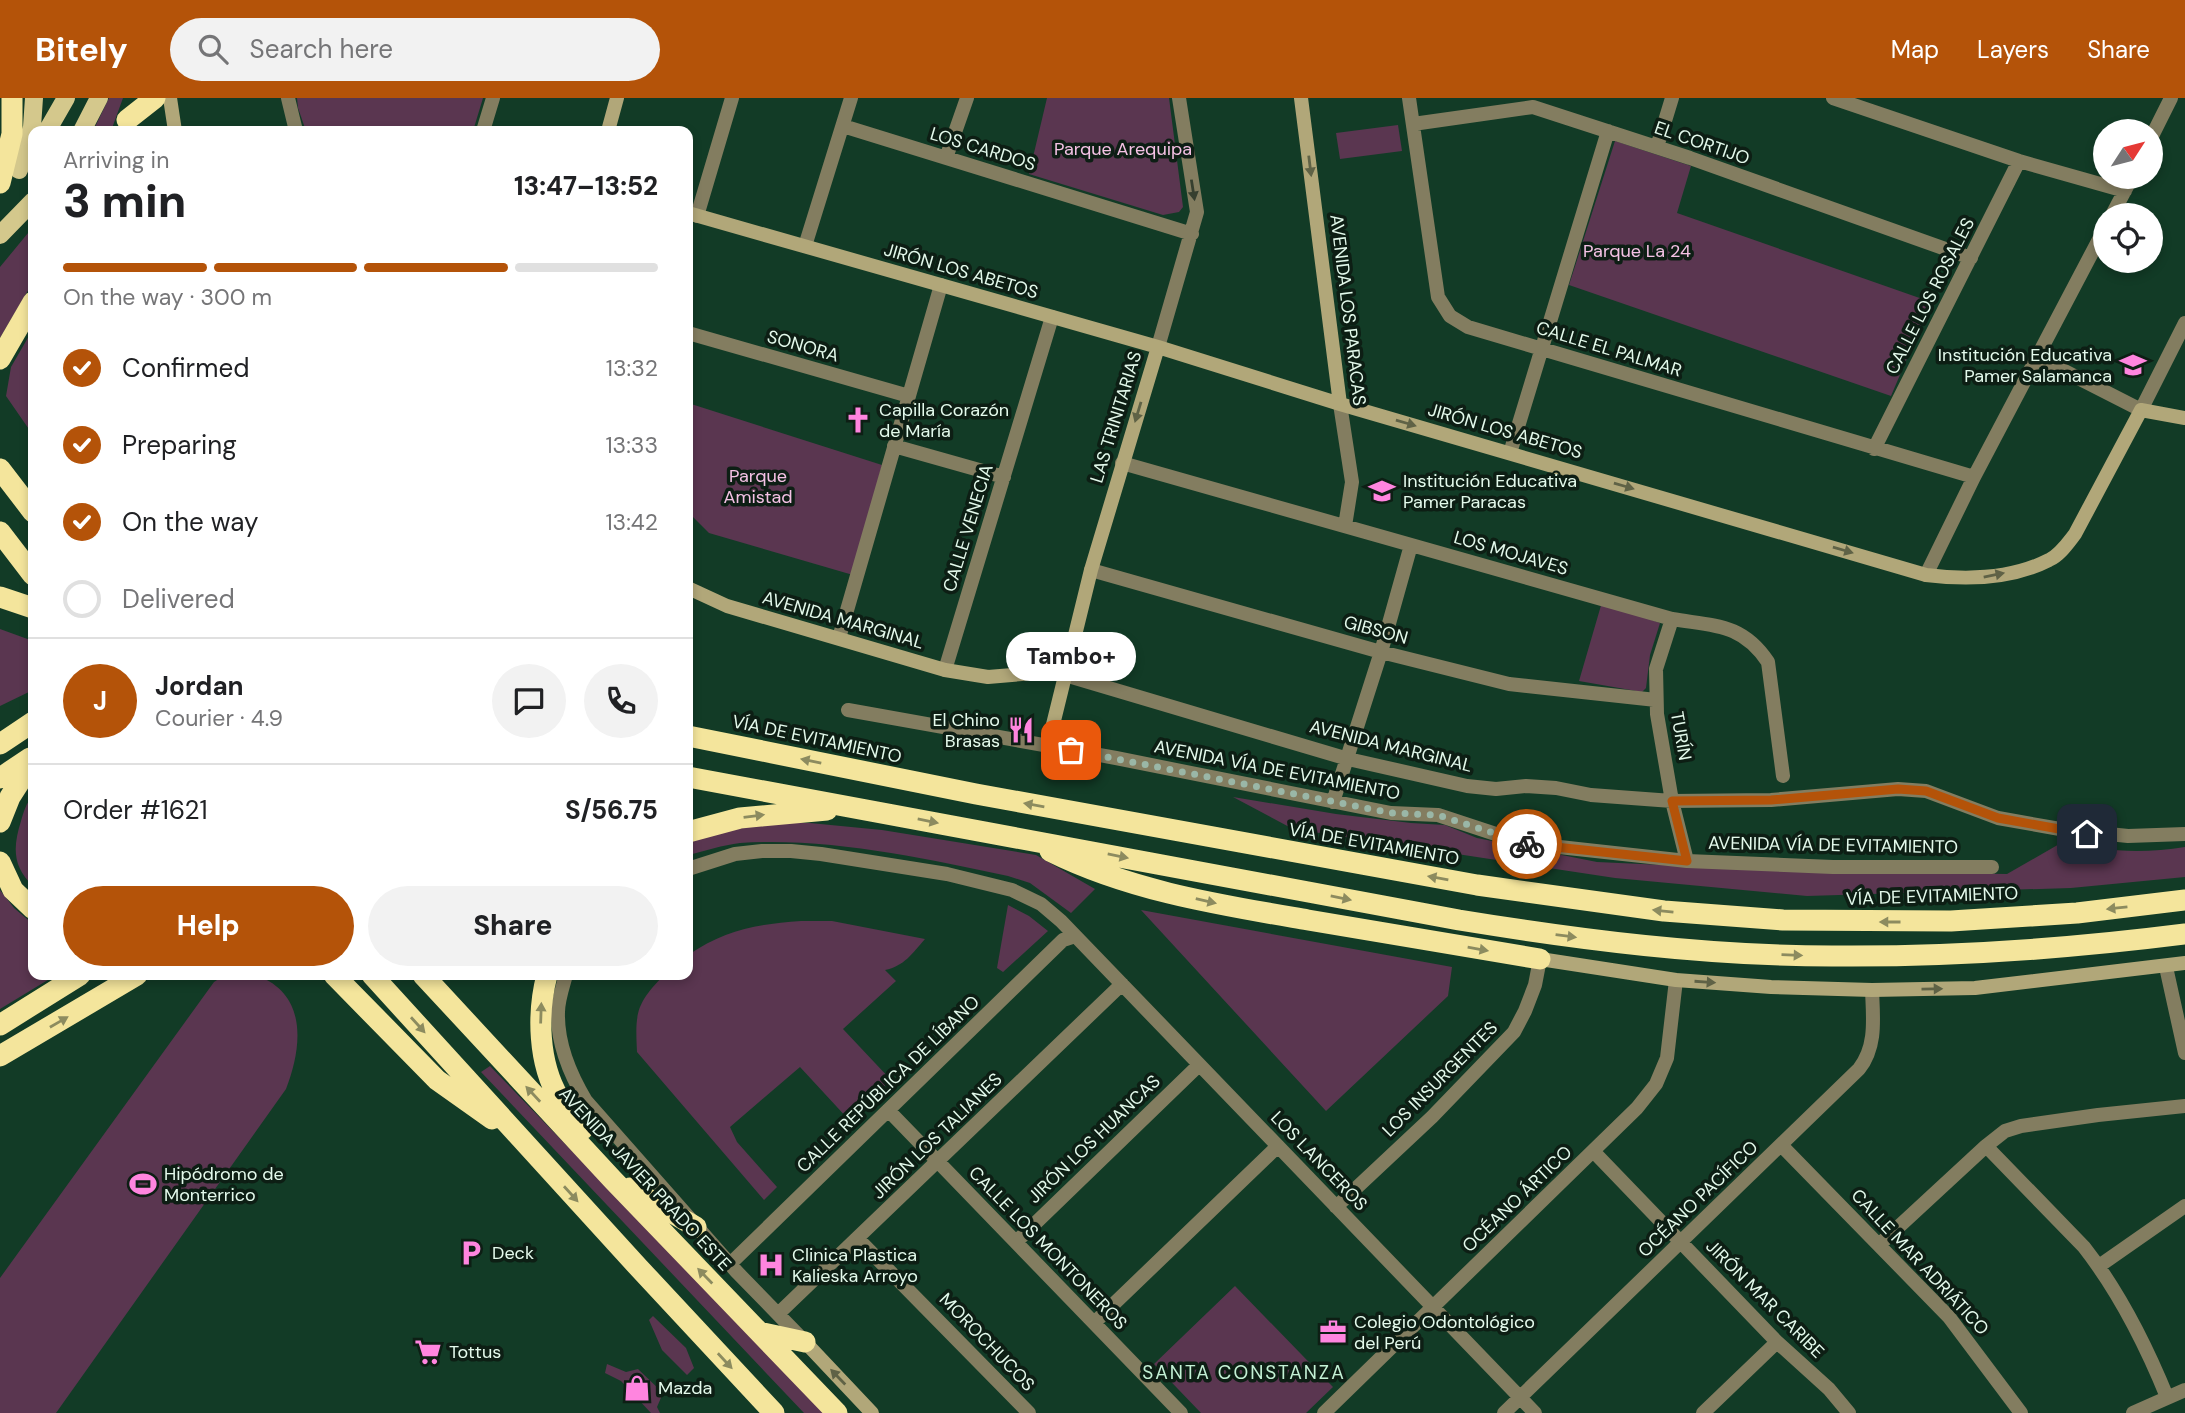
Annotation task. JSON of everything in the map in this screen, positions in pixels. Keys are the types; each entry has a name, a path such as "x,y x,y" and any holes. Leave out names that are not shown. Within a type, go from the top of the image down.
{"highway":[{"path":"0,183 12,134 12,98"},
{"path":"125,126 134,98"},
{"path":"125,126 155,98"},
{"path":"0,359 28,311"},
{"path":"0,469 28,505"},
{"path":"0,532 28,568"},
{"path":"0,597 28,606"},
{"path":"0,727 28,715"},
{"path":"0,744 28,725"},
{"name":"VÍA DE EVITAMIENTO","path":"693,737 976,794 1275,849 1489,887 1625,907 1783,920 1890,922 2051,915 2185,900"},
{"path":"0,778 28,758"},
{"path":"0,822 10,797 28,769"},
{"path":"693,778 1507,928 1595,940 1701,951 1829,956 1939,955 2043,950 2185,934"},
{"path":"693,831 740,818 860,808"},
{"path":"1027,839 1079,866 1119,880 1234,908 1540,959"},
{"path":"0,862 13,890 28,904"},
{"path":"0,1025 72,980"},
{"path":"0,1056 129,980"},
{"path":"339,980 437,1080 516,1133"},
{"path":"377,980 774,1413"},
{"name":"AVENIDA JAVIER PRADO ESTE","path":"428,980 613,1180 837,1413"},
{"path":"546,980 540,1015 545,1056 558,1097 593,1143 613,1180 696,1227"},
{"path":"759,1332 805,1342"}],"main road":[{"path":"32,126 34,98"},
{"path":"50,126 66,98"},
{"path":"85,126 99,98"},
{"path":"19,170 28,140"},
{"path":"0,192 28,158"},
{"path":"0,235 28,206"}],"street":[{"path":"170,98 174,126"},
{"path":"288,98 295,126"},
{"path":"485,126 493,98"},
{"path":"609,126 617,98"},
{"path":"693,214 732,98"},
{"path":"805,246 851,98"},
{"path":"946,158 967,98"},
{"name":"LAS TRINITARIAS","path":"1048,745 1091,570 1192,234 1196,212 1179,98"},
{"name":"AVENIDA LOS PARACAS","path":"1301,98 1352,482 1345,526"},
{"name":"CALLE EL PALMAR","path":"1409,98 1438,297 1450,316 1468,327 1974,478"},
{"path":"1657,147 1672,98"},
{"path":"1833,98 2019,161 2125,191 2118,203"},
{"path":"2158,119 2165,99"},
{"name":"EL CORTIJO","path":"1413,124 1532,107 1657,147 1971,258"},
{"name":"LOS CARDOS","path":"843,126 1192,234"},
{"path":"1510,453 1608,131"},
{"name":"CALLE LOS ROSALES","path":"1874,449 2019,161"},
{"name":"JIRÓN LOS ABETOS","path":"693,214 1158,347 1340,404 1926,575 1956,579 1983,578 2049,560 2064,549 2075,534 2185,323"},
{"path":"1926,575 2093,251"},
{"path":"839,638 941,285"},
{"name":"CALLE VENECIA","path":"945,670 1052,317"},
{"name":"SONORA","path":"693,334 909,396"},
{"path":"2037,357 2141,410 2185,418"},
{"path":"894,446 1004,477"},
{"name":"LOS MOJAVES","path":"1122,463 1672,619 1724,627 1743,634 1758,647 1768,662 1783,776"},
{"path":"1333,802 1381,652 1410,545"},
{"name":"GIBSON","path":"1091,570 1381,652 1509,684 1656,700"},
{"name":"AVENIDA MARGINAL","path":"693,590 727,606 945,670 988,677 1046,671 1348,759 1441,782 1496,789 1536,786 1625,799 1672,801 1771,800 1898,789 1926,791 1998,818 2060,830 2128,836 2185,834"},
{"name":"TURÍN","path":"1672,619 1656,669 1656,700 1672,801 1687,861"},
{"name":"AVENIDA VÍA DE EVITAMIENTO","path":"848,710 1048,745 1391,813 1438,815 1523,844 1687,861 1833,867 1992,867"},
{"path":"693,867 735,854 791,850 947,874 1012,890 1041,904 1075,936"},
{"name":"LOS LANCEROS","path":"1075,936 1535,1413"},
{"name":"CALLE REPÚBLICA DE LÍBANO","path":"730,1264 1063,940 1075,936"},
{"path":"1540,959 1676,980 1871,990 1975,988 2185,963"},
{"name":"LOS INSURGENTES","path":"1336,1207 1441,1107 1514,1032 1535,985 1540,959"},
{"path":"2166,967 2185,1054"},
{"name":"AVENIDA JAVIER PRADO ESTE","path":"565,980 558,1013 563,1048 572,1076 586,1101 696,1227 872,1413"},
{"name":"OCÉANO ÁRTICO","path":"1324,1413 1637,1108 1656,1084 1667,1058 1676,980"},
{"name":"JIRÓN LOS TALIANES","path":"778,1314 1122,984"},
{"name":"OCÉANO PACÍFICO","path":"1504,1413 1859,1069 1867,1058 1872,1036 1871,990"},
{"name":"JIRÓN LOS HUANCAS","path":"1016,1242 1199,1065"},
{"path":"1880,1244 2005,1131 2021,1126 2098,1115 2185,1106"},
{"name":"CALLE LOS MONTONEROS","path":"888,1110 1181,1413"},
{"name":"CALLE MAR ADRIÁTICO","path":"1781,1145 1949,1317 2021,1413"},
{"path":"1094,1323 1278,1146"},
{"path":"1986,1146 2084,1247 2099,1266 2131,1317 2167,1396"},
{"name":"JIRÓN MAR CARIBE","path":"1594,1152 1777,1342 1829,1389 1849,1413"},
{"path":"2099,1266 2185,1206"},
{"name":"MOROCHUCOS","path":"858,1239 1029,1413"},
{"path":"1703,1413 1777,1342"},
{"path":"2133,1413 2185,1390"}],"green space":[{"path":"109,98 123,98 113,126 95,126"},
{"path":"297,98 483,98 475,126 304,126"},
{"name":"Parque Arequipa","path":"1047,98 1169,98 1183,207 1179,212 1163,215 1029,174"},
{"path":"1398,125 1402,151 1340,159 1336,133"},
{"name":"Parque La 24","path":"1615,141 1691,166 1677,213 1931,302 1891,396 1569,285"},
{"path":"28,233 28,290 0,338 0,267"},
{"path":"28,338 28,428 6,396 11,367"},
{"name":"Parque Amistad","path":"693,405 882,465 853,575 709,533 693,517"},
{"path":"1602,602 1660,623 1650,655 1646,688 1642,692 1579,681"},
{"path":"0,629 28,639 28,692 0,706"},
{"path":"1233,797 1336,814 1445,825 1477,838 1597,862 1799,871 2007,874 2061,843 2123,851 2185,847 2185,877 2071,888 1807,896 1615,878 1293,829"},
{"path":"27,804 28,881 16,856 18,830"},
{"path":"755,823 810,823 882,830 1036,855 1095,889 1071,913 1030,883 909,856 841,846 773,842 740,843 693,854 693,840"},
{"path":"0,890 14,908 28,920 28,980 48,980 0,1009"},
{"path":"1008,905 1029,916 1048,931 1003,972 997,968"},
{"path":"1141,910 1452,967 1448,996 1326,1111"},
{"path":"832,921 925,939 903,962 885,970 896,981 843,1029 891,1080 849,1120 800,1067 730,1127 737,1142 777,1187 764,1200 637,1052 636,1027 639,1009 660,980 693,980 693,952 728,934 770,924"},
{"name":"Hipódromo de Monterrico","path":"265,980 286,996 297,1024 297,1040 286,1089 56,1413 0,1413 0,1278 214,982"},
{"path":"490,1066 825,1413 804,1413 481,1072"},
{"path":"1235,1286 1333,1387 1306,1413 1201,1413 1154,1364"},
{"path":"653,1316 686,1348 694,1368 687,1375 662,1350 649,1320"},
{"path":"607,1364 626,1372 638,1369 663,1393 657,1407 660,1413 651,1413 621,1381 605,1373"}],"way so far":[{"path":"1071,750 1391,813 1438,815 1527,844"}],"place":[{"name":"Institución Educativa Pamer Salamanca","path":"2133,365"},
{"name":"Capilla Corazón de María","path":"858,420"},
{"name":"Institución Educativa Pamer Paracas","path":"1382,491"},
{"name":"El Chino Brasas","path":"1021,730"},
{"name":"Tambo+","path":"1071,750"},
{"name":"Hipódromo de Monterrico","path":"143,1184"},
{"name":"Deck","path":"471,1253"},
{"name":"Clinica Plastica Kalieska Arroyo","path":"771,1265"},
{"name":"Colegio Odontológico del Perú","path":"1333,1332"},
{"name":"Tottus","path":"428,1352"},
{"name":"Mazda","path":"637,1388"}],"district":[{"name":"SANTA CONSTANZA","path":"1244,1372"}],"route":[{"path":"1527,844 1687,861 1672,801 1771,800 1898,789 1926,791 1998,818 2087,834"}]}
